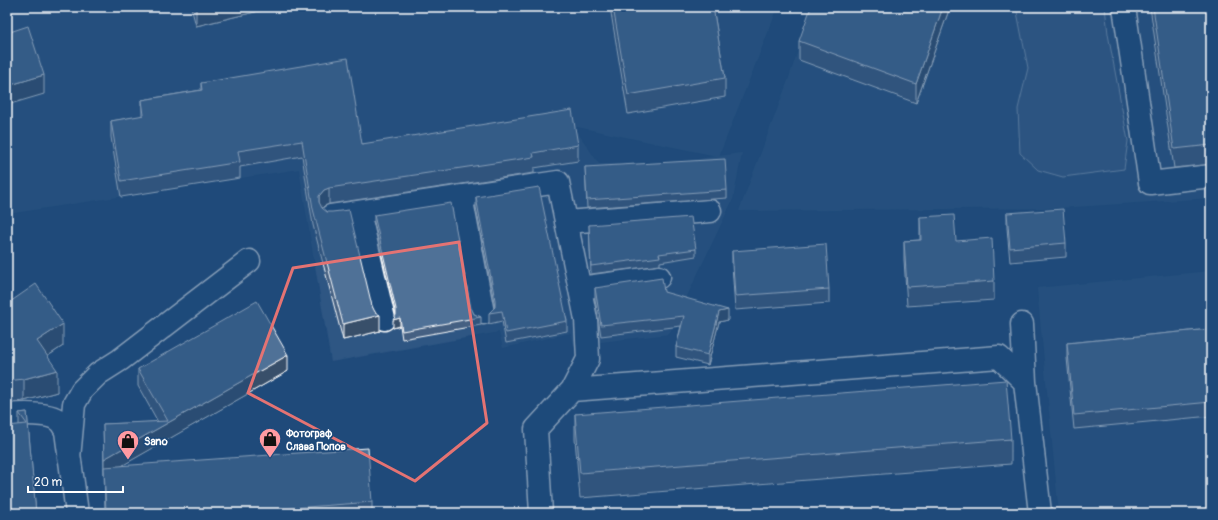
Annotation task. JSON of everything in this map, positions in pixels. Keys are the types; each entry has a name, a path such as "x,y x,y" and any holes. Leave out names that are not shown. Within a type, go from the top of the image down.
{"lane":[{"path":"1124,7 1150,183 1211,176"},
{"path":"331,216 558,182 586,319 588,359 572,390 536,429 541,513"},
{"path":"461,196 483,313"},
{"path":"566,222 710,211"},
{"path":"359,212 384,319"},
{"path":"69,458 74,404 82,390 98,374 120,360 249,261"},
{"path":"580,288 659,277"},
{"path":"1022,324 1026,382 1040,513"},
{"path":"572,390 999,357 1026,382"},
{"path":"7,415 43,415 59,420 66,431 77,513"}],"highlighted area":[{"path":"459,242 487,423 415,481 248,393 293,268"}],"shaded area":[{"path":"7,7 778,7 719,156 742,153 733,199 669,334 574,345 571,333 503,348 499,332 331,362 299,169 7,214","holes":["573,126 717,156 680,162 599,164"]},
{"path":"812,7 1211,7 1211,198 1058,208 739,211 789,78"},
{"path":"1016,7 1105,7 1108,34 1128,141 1124,169 1063,177 1038,170 1020,153 1018,109 1028,68"},
{"path":"1211,271 1211,505 1136,513 1059,513 1037,288"}],"building":[{"path":"613,7 713,7 725,78 628,95"},
{"path":"811,7 943,7 916,84 799,41"},
{"path":"1153,7 1211,7 1211,145 1174,149"},
{"path":"28,26 44,75 7,86 7,33"},
{"path":"348,58 362,144 572,110 578,145 533,153 534,157 324,190 319,196 319,202 322,208 327,212 349,210 372,306 375,312 380,315 343,324 313,209 302,141 238,151 240,162 121,181 111,121 144,115 142,100 202,90 201,83"},
{"path":"725,159 727,190 587,200 585,167"},
{"path":"539,187 567,321 506,333 502,311 489,313 495,307 495,300 476,197"},
{"path":"451,203 471,308 474,314 481,317 402,331 400,318 393,320 396,315 396,309 374,215"},
{"path":"1063,209 1066,243 1010,248 1007,213"},
{"path":"954,215 956,241 992,238 994,281 907,287 904,241 921,240 920,217"},
{"path":"691,217 696,249 659,254 660,257 591,266 589,225"},
{"path":"826,244 829,289 735,296 732,251"},
{"path":"662,278 664,292 728,310 719,312 708,355 676,347 684,316 601,325 595,288"},
{"path":"36,284 63,324 37,341 57,370 24,379 7,381 7,304"},
{"path":"257,301 288,355 104,459 103,424 168,421 138,369"},
{"path":"1211,329 1211,402 1074,415 1067,343"},
{"path":"1006,380 1011,439 580,473 575,414"},
{"path":"27,412 36,513 7,513 7,426 27,424 19,413"},
{"path":"368,448 372,502 228,513 106,513 104,467"}],"place":[{"name":"Фотограф Слава Попов","path":"270,458"},
{"name":"Sano","path":"128,460"}]}
